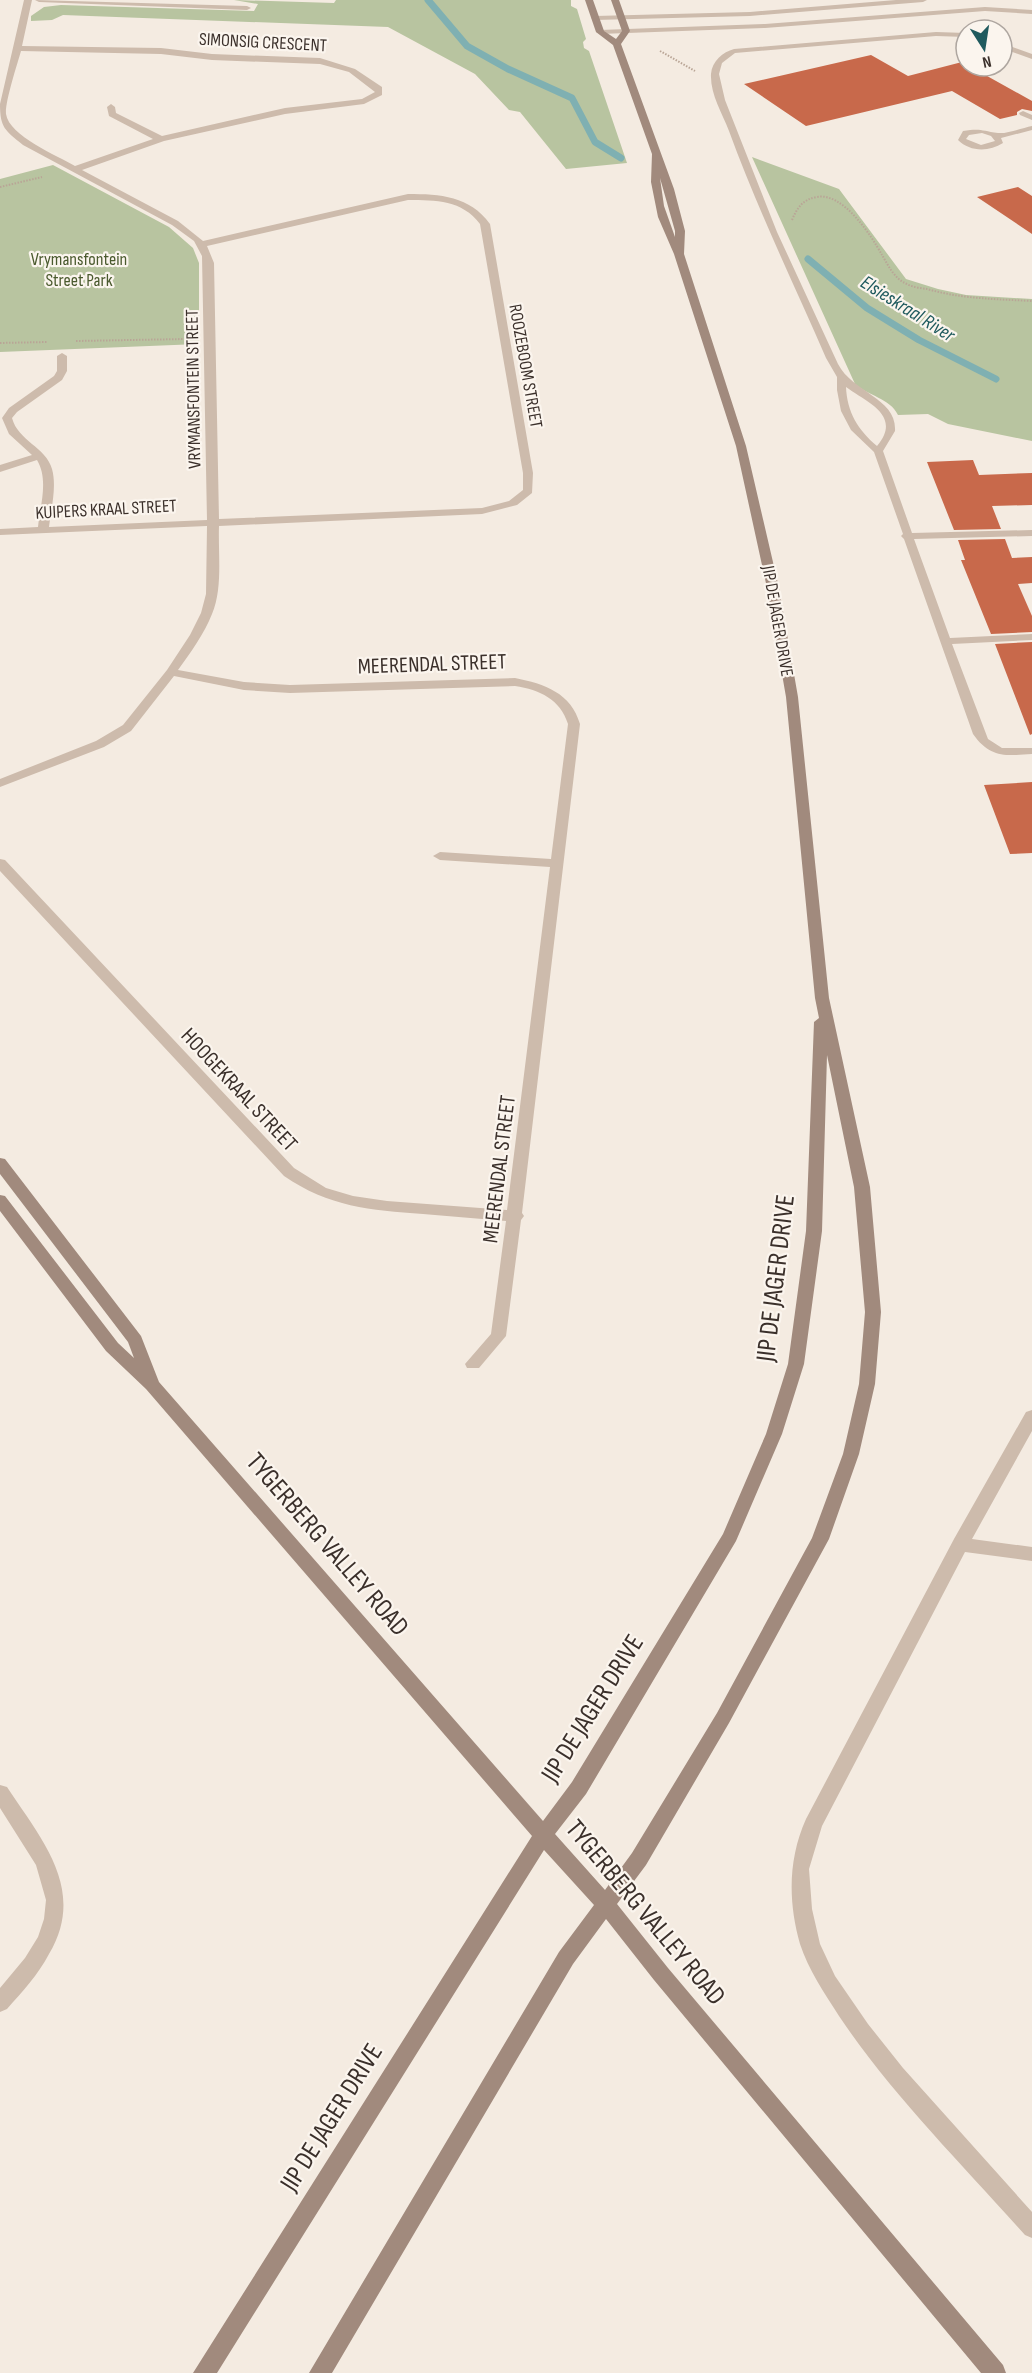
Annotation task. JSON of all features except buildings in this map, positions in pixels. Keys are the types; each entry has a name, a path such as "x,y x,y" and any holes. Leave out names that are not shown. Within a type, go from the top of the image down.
{"main road":[{"path":"589,0 600,32 617,44 626,31 615,0"},
{"name":"JIP DE JAGER DRIVE","path":"617,44 669,189 680,231 679,254"},
{"name":"JIP DE JAGER DRIVE","path":"320,2373 566,1958 639,1859 723,1718 820,1539 851,1454 867,1384 873,1312 862,1187 822,998 792,697 773,588 741,446 679,254 666,231 654,189 656,154"},
{"name":"JIP DE JAGER DRIVE","path":"204,2373 543,1835 579,1788 730,1536 774,1434 796,1364 811,1251 822,998"},
{"name":"TYGERBERG VALLEY ROAD","path":"0,1163 135,1340 153,1385"},
{"name":"TYGERBERG VALLEY ROAD","path":"0,1200 112,1347 153,1385 543,1835 605,1903 669,1983 995,2373"}],"street":[{"path":"28,0 3,108 3,127 26,143 176,223 202,244"},
{"path":"39,0 217,3 247,8"},
{"name":"SIMONSIG CRESCENT","path":"16,48 161,51 212,57 334,62 352,69 379,89 379,93 373,98 364,101 285,111 161,139 75,168"},
{"path":"111,107 112,114 161,139"},
{"name":"ROOZEBOOM STREET","path":"202,244 408,197 441,198 456,201 472,209 486,224 529,483 528,491 513,503 482,511 213,522"},
{"name":"VRYMANSFONTEIN STREET","path":"0,783 100,744 134,722 196,635 210,603 213,522 209,262 202,244"},
{"path":"43,530 48,472 40,456 8,424 7,418 13,410 58,378 62,371 62,356"},
{"path":"0,407 13,410"},
{"path":"0,469 40,456"},
{"name":"KUIPERS KRAAL STREET","path":"0,532 213,522"},
{"name":"MEERENDAL STREET","path":"171,672 244,686 290,689 500,681 529,684 543,689 562,701 572,716 574,724 516,1216 498,1336 473,1364"},
{"path":"440,856 556,862"},
{"name":"HOOGEKRAAL STREET","path":"0,863 280,1164 302,1182 333,1198 368,1206 516,1216"},
{"path":"1032,1416 960,1544 813,1825 800,1869 802,1909 810,1945 828,1982 861,2031 896,2075 1032,2228"},
{"path":"960,1544 1032,1554"},
{"path":"0,1793 48,1867 55,1892 57,1912 47,1940 0,2003"}],"lane":[{"path":"829,0 835,8"},
{"path":"595,18 750,14 835,8 847,3 923,0"},
{"path":"1011,2 1032,12"},
{"path":"847,3 863,29"},
{"path":"1032,12 985,9 734,51 724,55 715,71 716,85 741,154 802,296 841,378 842,397 853,429 878,451 906,536 947,641 979,734 986,746 992,750 1032,751"},
{"path":"600,32 765,26 954,34"},
{"path":"1014,50 1032,57"},
{"path":"1023,113 1032,118"},
{"path":"998,136 1032,128"},
{"path":"841,378 878,404 887,414 892,427 891,437 878,451"},
{"path":"906,536 1032,532"},
{"path":"947,641 1032,637"}],"path":[{"path":"650,47 698,73"},
{"path":"0,187 75,168"},
{"path":"792,227 793,215 801,204 816,197 833,197 843,204 860,224 882,254 889,268 904,283 960,298 1032,302"},
{"path":"70,342 210,338"},
{"path":"0,343 47,342"}],"green space":[{"path":"234,0 334,3 336,0 571,0 571,6 577,9 586,39 583,42 584,48 589,51 627,163 566,169 520,112 509,110 475,74 388,27 63,15 52,20 31,21 31,16 44,7 61,5 254,11 258,4"},
{"path":"752,157 839,189 906,279 966,295 1032,299 1032,441 948,424 928,414 898,415 890,405 855,384"},
{"name":"Vrymansfontein Street Park","path":"53,165 169,227 193,248 199,263 199,344 0,352 0,179"}],"waterway":[{"name":"Elsieskraal River","path":"428,0 467,46 508,69 572,98 595,142 621,158"},
{"name":"Elsieskraal River","path":"808,259 867,308 919,340 996,379"}]}
